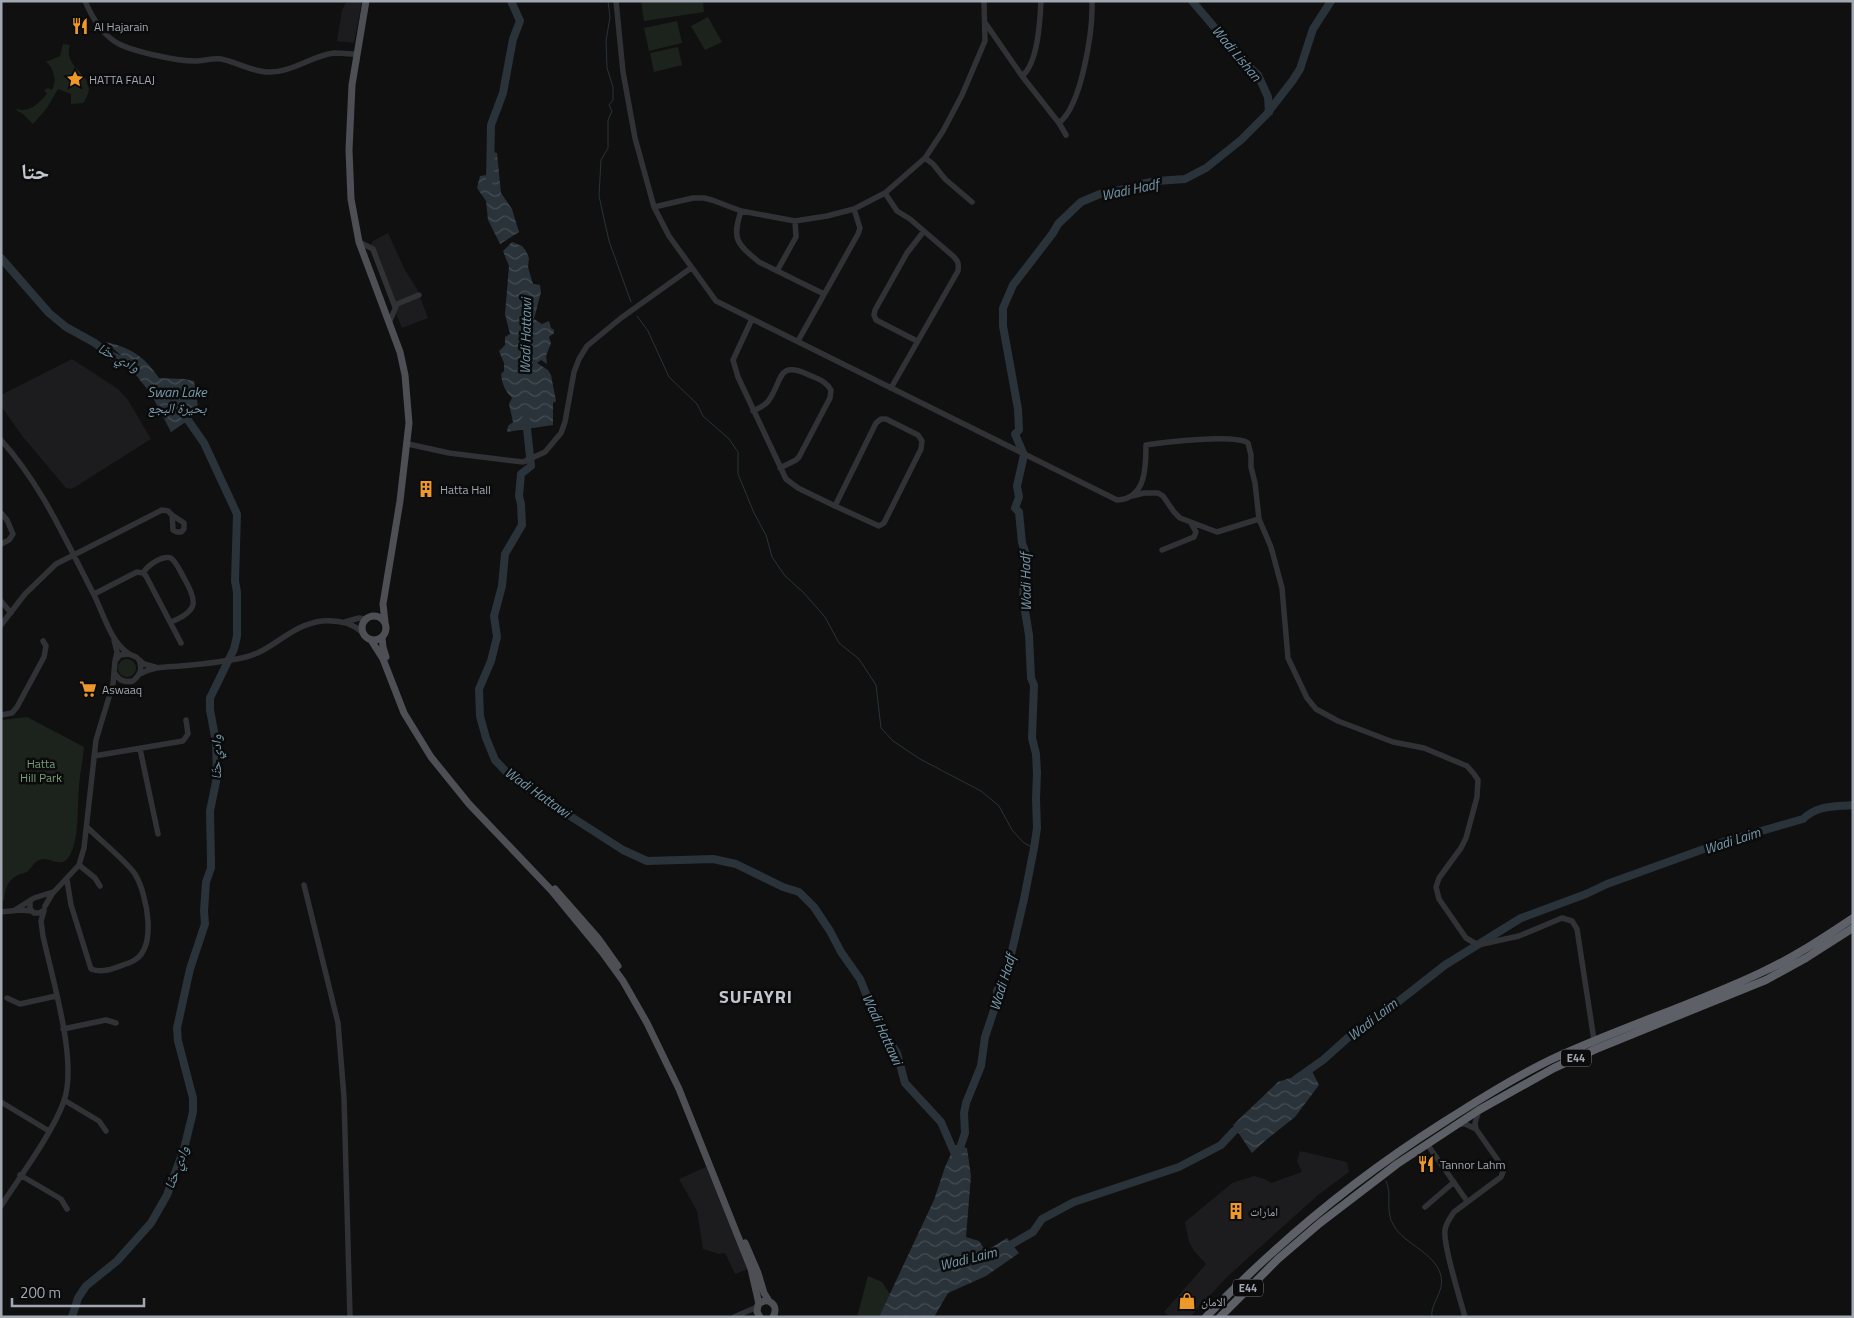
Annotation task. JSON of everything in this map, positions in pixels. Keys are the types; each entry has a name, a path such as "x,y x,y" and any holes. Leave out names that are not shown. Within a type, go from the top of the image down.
{"highway":[{"name":"E44","path":"1206,1317 1259,1263 1336,1199 1393,1155 1474,1102 1531,1070 1594,1040 1762,973 1801,952 1853,918"},
{"name":"E44","path":"1220,1317 1278,1259 1361,1190 1479,1110 1541,1074 1596,1049 1766,980 1806,958 1853,928"},
{"path":"1320,1223 1325,1214 1339,1203 1339,1200 1336,1199"}],"main road":[{"path":"366,1 352,84 348,160 351,199 359,242 390,321 404,365 409,423 408,446 383,610 386,630 382,637 371,640"},
{"path":"385,594 362,623 362,632 371,640 383,659 404,713 431,757 469,804 543,882 602,952 623,981 647,1023 679,1089 751,1269 759,1317"},
{"path":"368,617 379,616 385,622"},
{"path":"382,637 384,651 403,702 414,725 435,756 474,803 598,938 620,969 649,1017 682,1087 756,1267 764,1293 774,1305 774,1316"},
{"path":"758,1306 764,1300 769,1301"}],"street":[{"path":"85,1 100,27 114,41 127,48 167,57 196,61 218,58 235,62 252,70 268,72 283,71 333,54 356,54"},
{"path":"616,1 623,72 635,138 654,207 669,236 716,301 1117,500 1144,493 1158,493 1166,500 1178,517 1213,531 1221,532 1259,519"},
{"path":"654,207 693,198 704,198 741,211 795,221 854,209 885,193 925,158 954,110 985,41 984,1"},
{"path":"1022,76 1026,73 1034,55 1039,31 1041,1"},
{"path":"1059,124 1071,109 1082,76 1088,46 1092,1"},
{"path":"985,23 997,43 1066,134"},
{"path":"983,46 988,42 997,43"},
{"path":"925,158 933,164 945,179 972,202"},
{"path":"885,193 897,211 953,256 959,265 955,276 891,388"},
{"path":"798,341 860,228 854,209"},
{"path":"741,211 735,229 735,236 739,242 759,262 824,294"},
{"path":"776,271 796,237 795,221"},
{"path":"917,341 876,320 874,315 907,253 924,231"},
{"path":"359,242 373,249 395,307"},
{"path":"408,446 523,462 545,452 561,433 565,422 574,372 587,346 598,335 691,268"},
{"path":"390,321 395,307 399,303 419,295"},
{"path":"752,319 733,360 738,378 753,411 789,483 835,506 877,526 883,524 922,449 920,437 886,419 877,421 835,506"},
{"path":"753,411 768,402 784,372 791,369 797,369 826,383 831,390 830,398 799,457 780,468"},
{"path":"1130,497 1139,488 1146,473 1146,445 1187,439 1240,438 1249,445 1259,519 1279,572 1282,588 1288,658 1307,698 1316,709 1338,721 1393,742 1424,748 1467,766 1474,774 1478,780 1477,797 1466,838 1436,887 1439,899 1466,938 1478,945 1519,936 1562,918 1572,921 1577,930 1594,1040"},
{"path":"1,440 19,460 35,484 94,594 114,638 116,652 110,694 100,722 94,756 88,828 79,865 56,890 39,913 15,910 1,912"},
{"path":"1,625 25,594 56,564 162,510 168,511 172,515"},
{"path":"1,544 9,540 13,534 2,514"},
{"path":"1162,550 1194,537 1196,532 1191,522"},
{"path":"143,573 146,568 166,557 171,558 193,593 194,600 191,610 183,617 171,622"},
{"path":"94,594 137,572 143,573 181,643"},
{"path":"1,601 11,613"},
{"path":"110,694 128,682 133,681 140,674 155,667 217,663 241,658 256,653 295,629 306,625 323,621 345,622 368,617"},
{"path":"345,622 362,632"},
{"path":"114,638 129,654 155,667"},
{"path":"1,715 12,712 16,707 44,657 46,646 43,641"},
{"path":"115,661 120,655 129,654"},
{"path":"139,660 140,674"},
{"path":"114,672 118,679 128,682"},
{"path":"94,756 183,741 188,734 186,720"},
{"path":"140,749 158,834"},
{"path":"67,880 71,905 91,969 100,972 135,960 144,950 148,938 147,917 142,889 134,872 88,828"},
{"path":"79,865 95,878 100,886"},
{"path":"304,885 338,1023 344,1096 350,1317"},
{"path":"15,910 37,897 56,890"},
{"path":"1,1206 49,1130 64,1100 67,1083 68,1059 41,921 44,901 37,897"},
{"path":"30,902 29,907 41,921"},
{"path":"7,998 20,1004 56,996"},
{"path":"63,1029 106,1020 116,1023"},
{"path":"64,1100 100,1121 106,1131"},
{"path":"1,1102 49,1130"},
{"path":"1465,1317 1447,1247 1445,1230 1448,1220 1454,1212 1498,1179 1504,1172 1503,1165 1476,1129 1475,1123 1479,1110"},
{"path":"1457,1124 1465,1124 1476,1129"},
{"path":"1427,1144 1467,1201"},
{"path":"20,1175 61,1199 67,1209"},
{"path":"1424,1207 1454,1182"},
{"path":"737,1315 758,1306"},
{"path":"737,1315 759,1317"}],"shaded area":[{"path":"347,1 362,1 354,43 337,41 342,10"},
{"path":"388,233 405,270 417,289 428,318 402,328 369,248 373,241"},
{"path":"72,359 118,389 128,400 151,439 72,489 66,488 23,437 1,406 1,395"},
{"path":"1300,1151 1347,1162 1349,1172 1318,1195 1227,1277 1190,1317 1170,1317 1164,1312 1206,1264 1194,1251 1189,1242 1185,1222 1232,1183 1254,1176 1271,1183 1302,1172 1297,1161"},
{"path":"706,1167 748,1269 735,1274 725,1253 719,1254 703,1249 697,1211 679,1179"}],"green space":[{"path":"641,1 703,1 704,12 644,21"},
{"path":"708,17 722,42 705,50 691,26"},
{"path":"677,21 682,43 649,51 644,28"},
{"path":"63,44 70,45 69,54 71,61 86,79 89,86 88,94 83,103 71,104 71,94 58,89 47,108 33,124 16,110 26,110 34,106 47,94 44,90 48,88 52,90 54,74 46,62 60,56"},
{"path":"678,47 682,65 654,72 650,53"},
{"path":"123,659 131,659 136,664 134,675 123,677 118,672 118,664"},
{"name":"Hatta Hill Park","path":"27,717 84,747 76,833 72,851 66,861 60,862 43,859 38,861 27,872 19,874 9,882 4,900 1,901 1,720"},
{"path":"868,1276 882,1282 890,1294 879,1317 857,1317"}],"water":[{"path":"491,151 497,153 501,193 512,209 519,232 500,244 488,220 486,201 477,188 480,176 487,175 492,169 490,161"},
{"path":"512,242 522,246 526,251 533,284 540,285 541,292 534,319 542,324 549,321 551,328 554,330 554,333 549,337 551,343 546,356 547,364 541,360 537,363 548,370 551,375 556,401 553,403 553,425 507,432 508,426 513,422 509,404 512,398 502,381 501,374 504,371 504,363 499,351 505,345 505,337 510,334 505,314 509,266 503,251"},
{"name":"Swan Lake بحيرة البجع","path":"106,342 123,347 136,354 148,364 159,378 194,381 199,413 171,432 151,394 126,360"},
{"path":"1312,1071 1319,1085 1295,1117 1252,1153 1233,1125 1278,1082"},
{"path":"955,1145 967,1148 971,1176 966,1237 979,1241 986,1251 1007,1238 1019,1253 986,1276 948,1293 934,1317 879,1317 934,1200"}],"waterway":[{"name":"Wadi Hattawi","path":"490,180 491,125 503,93 513,39 520,21 511,1"},
{"path":"608,1 610,17 606,41 607,68 613,87 613,100 609,105 612,111 608,120 608,148 601,160 599,196 609,241 631,302"},
{"name":"Wadi Lishan","path":"1192,1 1244,62 1258,75 1268,97 1269,112"},
{"name":"Wadi Hadf","path":"958,1154 965,1133 964,1113 966,1103 981,1066 985,1037 996,1004 997,991 1007,973 1024,899 1037,828 1036,754 1032,738 1034,685 1031,678 1029,635 1023,599 1026,554 1022,543 1019,512 1015,508 1019,497 1017,486 1024,455 1015,434 1019,430 1018,409 1003,326 1003,308 1013,285 1058,224 1081,202 1100,194 1141,184 1185,179 1206,168 1241,140 1266,115 1293,80 1300,69 1313,29 1331,1"},
{"name":"وادي حتّا","path":"1,258 49,313 66,327 95,343 110,355 136,367"},
{"path":"637,316 648,331 669,377 697,404 703,416 729,439 738,452 738,474 754,513 766,535 772,557 785,576 803,592 825,617 839,643 859,659 876,685 881,728 893,741 920,759 981,791 999,806 1012,830 1024,843 1034,848"},
{"name":"وادي حتّا","path":"72,1317 78,1298 86,1286 117,1261 151,1223 167,1195 184,1149 193,1112 193,1098 178,1041 177,1028 190,969 205,924 206,882 211,868 210,811 217,777 216,742 210,710 210,698 234,649 237,636 237,592 235,581 237,514 204,443 183,413"},
{"name":"Wadi Hattawi","path":"526,419 531,466 521,474 519,496 522,525 505,554 502,586 494,616 497,637 491,661 479,689 480,716 495,760 514,780 623,850 647,861 713,859 736,864 783,887 799,892 814,907 860,979 877,1021 897,1053 905,1083 941,1122 957,1159"},
{"name":"Wadi Laim","path":"1296,1079 1323,1060 1351,1035 1380,1016 1445,965 1521,918 1586,894 1607,884 1726,841 1803,819 1814,811 1853,805"},
{"name":"Wadi Laim","path":"1005,1248 1033,1232 1042,1219 1074,1202 1179,1167 1221,1145 1234,1131 1244,1124"},
{"path":"1386,1181 1389,1192 1390,1215 1394,1226 1399,1233 1433,1261 1441,1276 1441,1287 1433,1308 1432,1317"}],"place":[{"name":"Al Hajarain","path":"80,26"},
{"name":"HATTA FALAJ","path":"75,79"},
{"name":"Hatta Hall","path":"426,489"},
{"name":"Aswaaq","path":"88,689"},
{"name":"Tannor Lahm","path":"1426,1164"},
{"name":"امارات","path":"1236,1211"},
{"name":"الامان","path":"1187,1301"}],"district":[{"name":"حتا","path":"35,171"},
{"name":"SUFAYRI","path":"756,996"}]}
